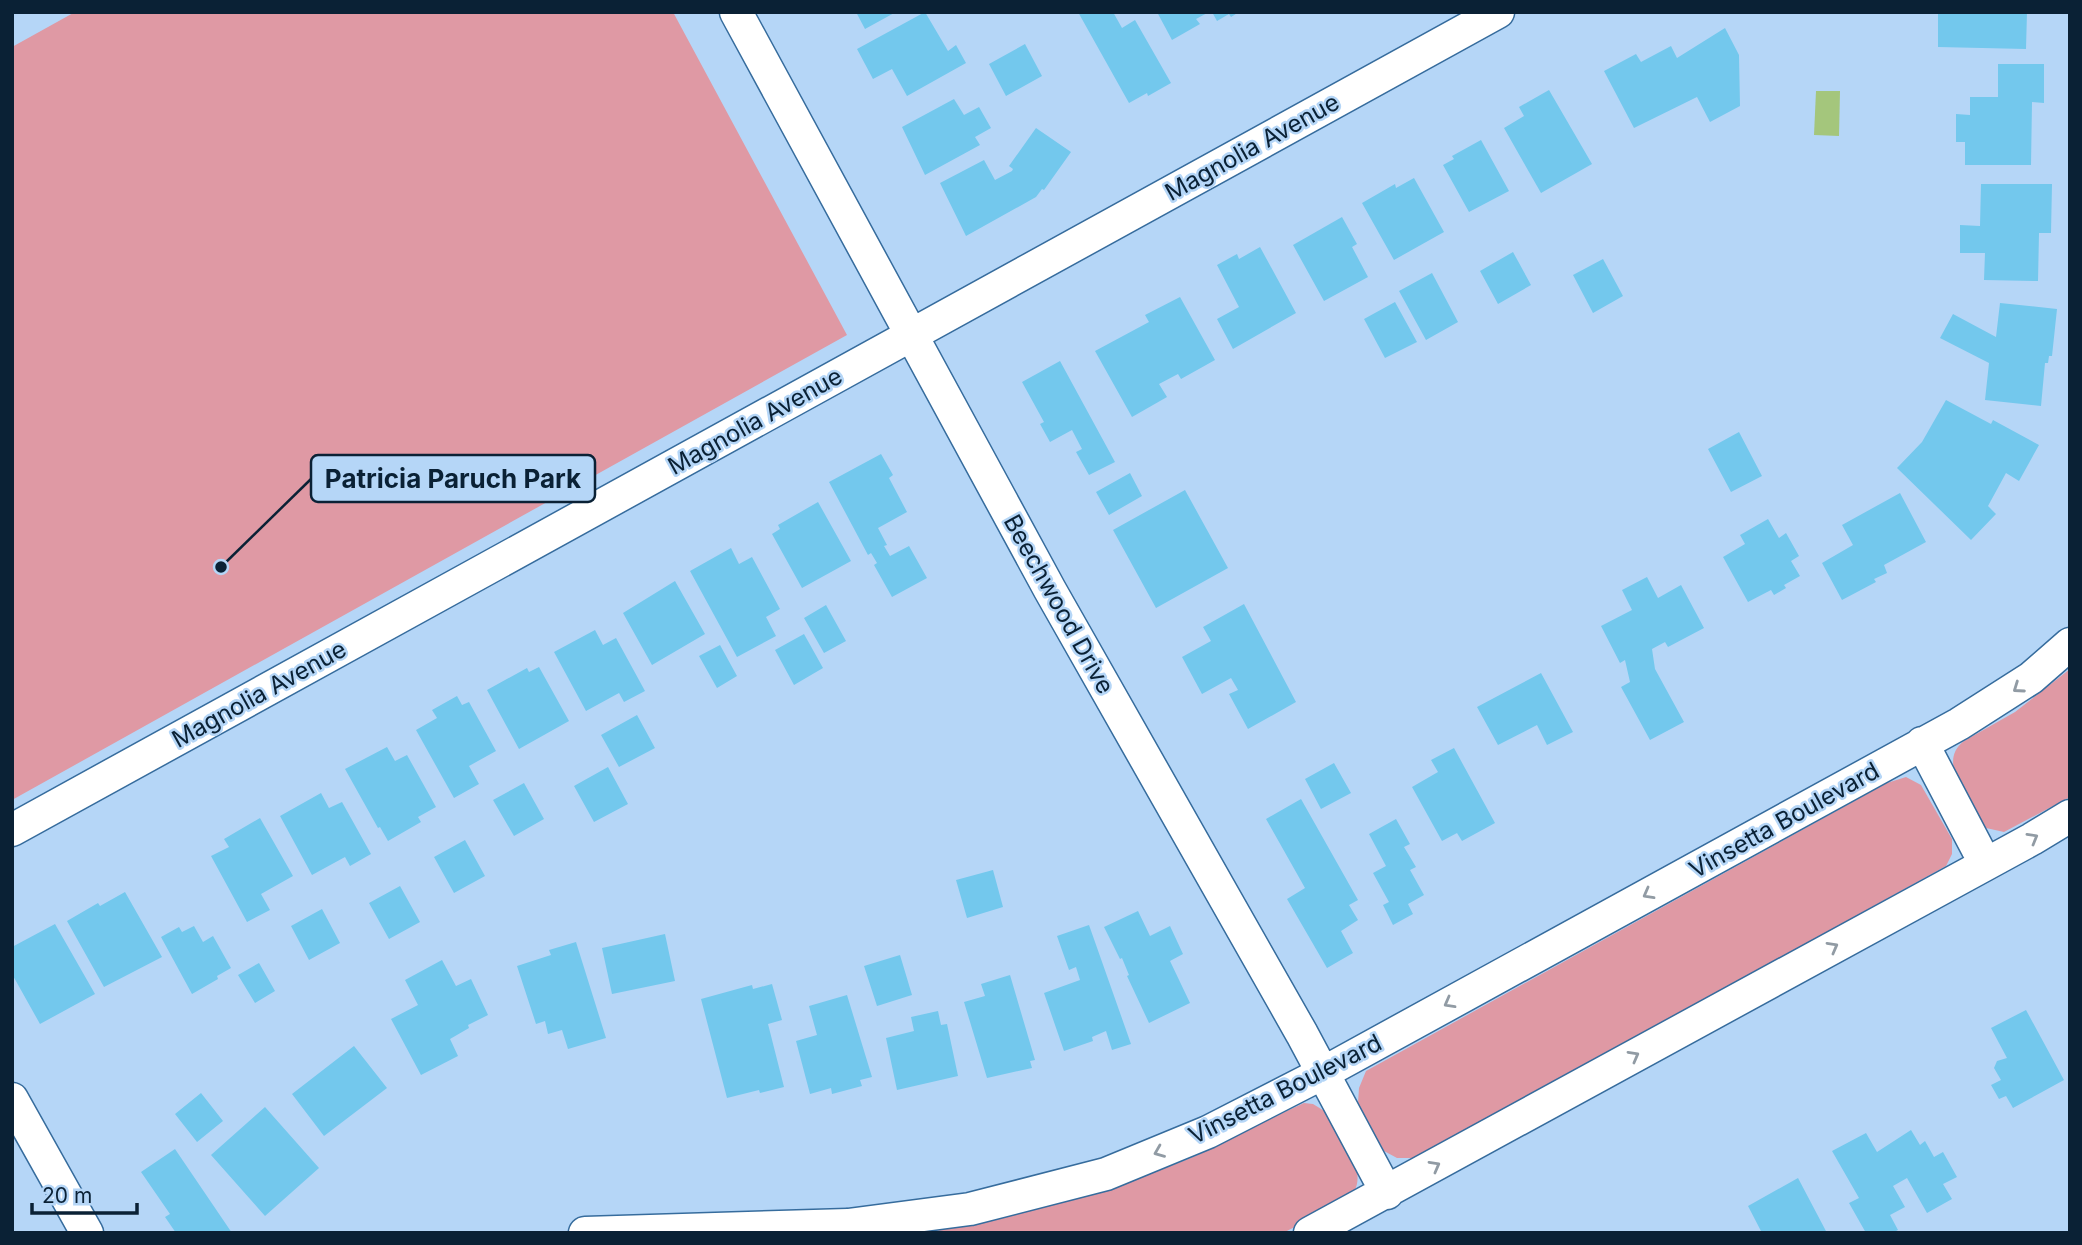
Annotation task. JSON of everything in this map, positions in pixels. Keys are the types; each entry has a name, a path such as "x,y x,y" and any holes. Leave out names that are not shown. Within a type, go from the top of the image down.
{"street":[{"name":"Beechwood Drive","path":"736,12 1050,590 1387,1192"},
{"name":"Magnolia Avenue","path":"12,830 1498,12"},
{"name":"Vinsetta Boulevard","path":"585,1233 848,1225 971,1209 1106,1174 1208,1132 1322,1073 2003,698 2039,672 2070,644"},
{"path":"1922,743 1985,863"},
{"path":"1310,1233 2070,816"},
{"path":"12,1099 87,1233"}],"shaded area":[{"path":"75,12 673,12 847,335 12,800 12,47"},
{"path":"1816,91 1840,91 1839,136 1814,135"},
{"path":"2070,669 2070,797 2004,832 1986,828 1957,779 1953,759 1956,749 1964,741 2015,712"},
{"path":"1906,777 1921,785 1952,839 1952,854 1946,866 1418,1158 1397,1158 1384,1151 1358,1103 1359,1088 1366,1071 1887,783"},
{"path":"1304,1103 1313,1104 1326,1112 1357,1171 1358,1180 1354,1191 1345,1201 1283,1233 926,1233 1022,1212 1147,1175 1194,1156"}],"building":[{"path":"856,12 896,12 865,29"},
{"path":"925,12 948,51 956,45 966,63 907,96 892,69 873,79 857,49"},
{"path":"1078,12 1113,12 1122,28 1135,20 1171,83 1129,103"},
{"path":"1157,12 1209,12 1196,19 1200,24 1172,40"},
{"path":"1212,12 1239,12 1217,21"},
{"path":"1938,12 2027,12 2026,49 1938,47"},
{"path":"1725,28 1739,55 1740,106 1710,122 1697,97 1634,128 1604,71 1636,54 1641,62 1671,46 1677,58"},
{"path":"1025,44 1042,76 1006,96 989,64"},
{"path":"1998,64 2044,64 2044,103 2032,102 2031,165 1965,165 1965,142 1956,142 1956,114 1970,115 1970,97 1998,97"},
{"path":"1549,90 1592,164 1541,193 1504,128 1524,116 1519,107"},
{"path":"954,99 964,115 979,107 991,128 975,137 980,145 925,175 902,127"},
{"path":"1036,128 1071,152 1036,197 966,236 940,183 984,160 995,180 1012,171 1009,166"},
{"path":"1481,140 1509,191 1469,212 1443,165 1454,159 1452,156"},
{"path":"1414,178 1444,232 1394,260 1362,203 1395,184 1396,188"},
{"path":"1981,184 2052,184 2051,233 2039,233 2038,281 1984,280 1985,253 1960,253 1960,225 1980,226"},
{"path":"1342,217 1357,244 1352,247 1368,277 1324,301 1293,245"},
{"path":"1260,247 1296,313 1233,349 1217,319 1239,307 1217,265 1237,254 1239,259"},
{"path":"1513,252 1531,285 1498,304 1480,271"},
{"path":"1603,259 1623,296 1593,313 1573,275"},
{"path":"1432,273 1458,322 1426,340 1399,291"},
{"path":"1180,297 1215,360 1181,379 1178,374 1159,384 1167,397 1132,417 1095,351 1149,322 1145,315"},
{"path":"1395,302 1417,342 1385,358 1364,319"},
{"path":"2000,303 2057,309 2052,356 2049,356 2048,363 2045,363 2041,406 1985,400 1989,363 1940,338 1953,314 1996,337"},
{"path":"1060,361 1115,462 1089,475 1076,452 1082,449 1072,430 1050,442 1040,424 1044,422 1022,382"},
{"path":"1946,400 1991,424 1993,420 2039,445 2019,481 2006,473 1988,506 1996,514 1971,540 1897,468 1922,442"},
{"path":"1739,432 1762,476 1731,492 1708,449"},
{"path":"881,454 893,475 889,478 907,512 878,528 887,545 884,546 890,556 909,546 927,578 892,597 874,565 877,563 871,553 868,555 829,482"},
{"path":"1130,473 1142,496 1109,515 1096,492"},
{"path":"1185,490 1228,568 1156,608 1113,530"},
{"path":"1900,493 1926,542 1884,565 1887,573 1842,600 1822,563 1853,545 1842,525"},
{"path":"818,502 851,561 802,588 772,534 780,529 778,525"},
{"path":"1768,519 1779,538 1786,533 1799,556 1791,561 1800,576 1784,585 1786,588 1774,595 1771,590 1748,602 1723,557 1745,544 1740,535"},
{"path":"731,548 739,564 752,557 780,609 766,617 776,636 737,657 690,571"},
{"path":"1647,577 1658,598 1681,585 1704,628 1668,647 1665,642 1652,649 1655,669 1684,722 1650,740 1621,687 1630,682 1625,660 1620,663 1601,626 1632,610 1622,590"},
{"path":"675,581 705,634 652,665 623,613"},
{"path":"1244,604 1296,702 1248,729 1229,694 1238,690 1231,678 1202,694 1182,657 1211,641 1203,627"},
{"path":"826,605 846,641 824,653 804,618"},
{"path":"595,630 603,645 616,638 645,691 624,702 619,693 586,711 554,652"},
{"path":"804,634 823,668 794,685 775,650"},
{"path":"720,645 737,676 717,688 699,656"},
{"path":"539,667 569,721 519,749 487,690 527,668 529,672"},
{"path":"1541,673 1573,732 1547,745 1537,725 1498,745 1477,707"},
{"path":"457,696 462,705 469,702 496,751 469,766 479,784 454,798 416,730 437,718 432,710"},
{"path":"637,715 655,748 619,767 601,735"},
{"path":"387,747 395,761 407,755 436,807 418,817 421,822 388,841 345,769"},
{"path":"1454,748 1495,823 1462,841 1457,833 1442,841 1412,787 1438,772 1431,760"},
{"path":"1334,763 1351,793 1321,809 1305,779"},
{"path":"608,767 628,804 594,822 574,786"},
{"path":"524,783 544,819 514,836 493,800"},
{"path":"321,793 329,808 342,802 371,854 350,866 345,857 312,875 280,816"},
{"path":"1301,799 1358,900 1349,905 1358,920 1341,931 1353,953 1327,968 1287,899 1305,888 1266,819"},
{"path":"260,818 293,876 261,894 270,910 247,922 211,856 229,847 224,839"},
{"path":"1396,819 1410,844 1404,847 1416,867 1410,870 1424,895 1408,904 1413,914 1393,925 1383,905 1389,902 1373,873 1386,866 1369,834"},
{"path":"465,840 485,876 454,893 434,857"},
{"path":"993,870 1003,907 967,918 956,880"},
{"path":"400,886 420,922 389,939 369,903"},
{"path":"125,892 162,957 104,987 67,921 98,903 100,906"},
{"path":"322,909 340,943 309,960 291,926"},
{"path":"1138,911 1150,936 1170,926 1183,954 1170,961 1190,1003 1149,1023 1127,976 1129,975 1122,958 1120,959 1104,927"},
{"path":"55,924 95,994 40,1024 12,974 12,947"},
{"path":"1089,925 1131,1044 1112,1050 1106,1031 1092,1037 1093,1041 1064,1051 1044,993 1080,980 1076,967 1069,970 1057,936"},
{"path":"194,926 203,942 213,936 231,968 192,994 161,937 179,927 182,932"},
{"path":"665,934 675,981 612,994 602,948"},
{"path":"576,942 606,1038 568,1049 562,1030 548,1034 545,1021 536,1024 517,966 551,955 549,950"},
{"path":"900,955 912,995 877,1006 864,966"},
{"path":"442,960 456,986 471,979 488,1015 468,1025 469,1028 450,1039 458,1056 421,1075 391,1019 418,1005 405,980"},
{"path":"259,963 275,991 255,1003 238,975"},
{"path":"1010,975 1035,1060 1030,1061 1032,1068 987,1078 964,1002 985,996 981,984"},
{"path":"772,984 782,1020 768,1024 784,1087 727,1098 701,999 752,985 753,989"},
{"path":"847,995 872,1077 860,1080 862,1086 832,1094 831,1088 810,1094 796,1041 817,1035 809,1006"},
{"path":"2026,1010 2064,1080 2013,1108 2006,1096 1999,1099 1991,1085 2001,1080 1994,1068 1997,1061 2007,1058 1991,1028"},
{"path":"938,1011 941,1025 947,1024 958,1076 897,1090 886,1038 914,1031 911,1017"},
{"path":"354,1046 387,1088 324,1136 292,1094"},
{"path":"201,1093 223,1121 197,1142 175,1114"},
{"path":"265,1107 319,1168 265,1216 211,1155"},
{"path":"1911,1130 1920,1145 1925,1141 1934,1157 1943,1152 1957,1177 1943,1184 1952,1199 1927,1213 1907,1178 1893,1186 1905,1207 1890,1215 1898,1230 1892,1233 1866,1233 1849,1203 1859,1198 1832,1151 1866,1133 1877,1152"},
{"path":"175,1149 232,1233 176,1233 165,1217 170,1214 141,1172"},
{"path":"1798,1178 1827,1233 1762,1233 1748,1206"}],"place":[{"name":"Patricia Paruch Park","path":"221,567"}]}
